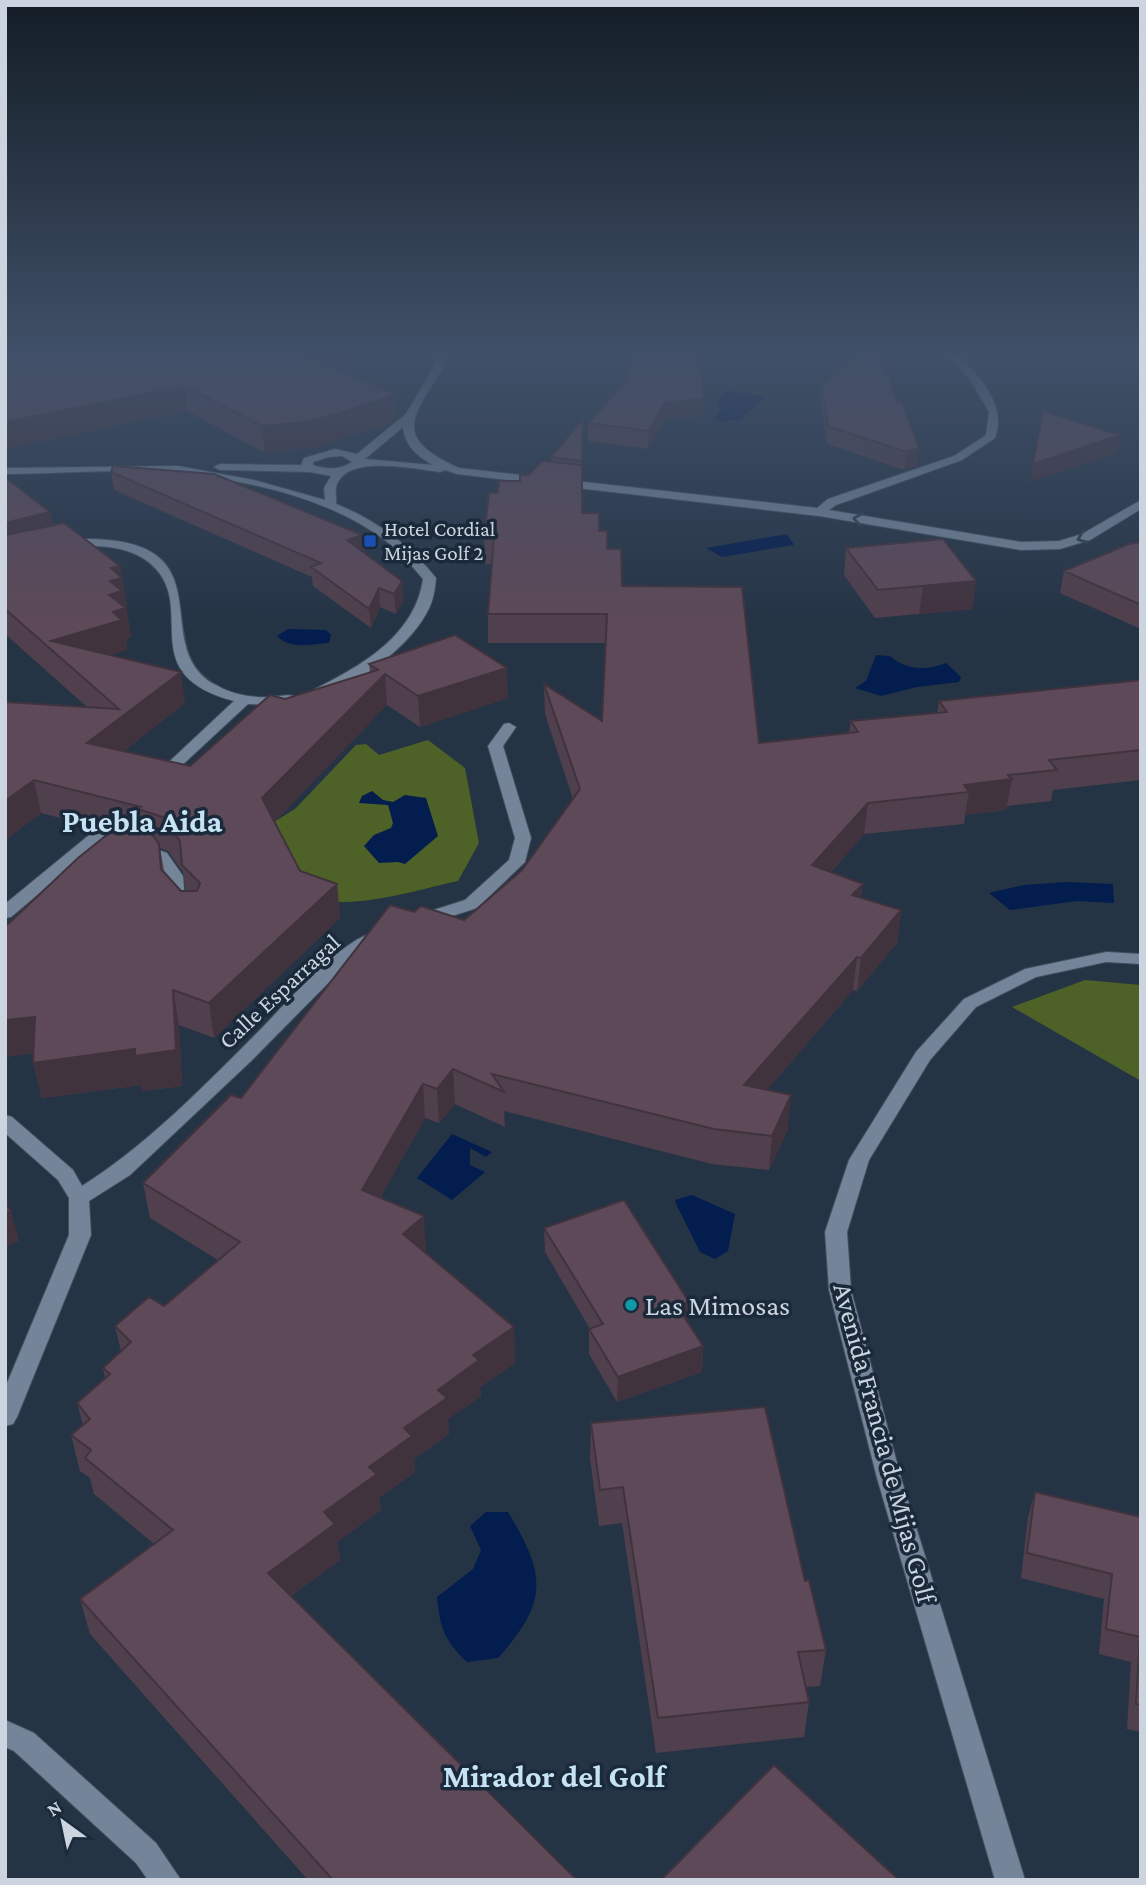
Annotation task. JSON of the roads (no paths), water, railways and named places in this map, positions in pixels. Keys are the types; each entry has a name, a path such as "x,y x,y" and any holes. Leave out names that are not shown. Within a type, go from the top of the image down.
{"street":[{"path":"5,471 168,469 340,472 353,468 377,444"},
{"path":"414,444 418,451 431,460 457,471"},
{"path":"819,512 832,502 958,458 980,444"},
{"path":"313,470 307,463 309,460 326,453 349,454 358,460 819,512 982,541 1034,546 1060,545 1086,537 1141,504"},
{"path":"168,469 267,485 335,506"},
{"path":"57,545 83,541 106,542 134,550 153,560 169,578 180,652 188,668 204,684 222,694 245,699 282,700 321,691 360,671 395,643 426,607 430,578 387,536 309,489 309,476 313,470"},
{"path":"335,506 330,488 340,472"},
{"path":"155,783 245,699"},
{"name":"Calle Esparragal","path":"79,1198 123,1170 243,1058 340,961 379,934 471,904 517,862 523,838 495,746 509,727"},
{"path":"5,914 99,835 161,856 175,876 177,901 194,919"},
{"name":"Avenida Francia de Mijas Golf","path":"1010,1880 889,1478 840,1290 836,1232 859,1160 923,1056 970,1003 1031,973 1106,957 1141,959"},
{"path":"5,1122 66,1175 79,1198 80,1235 5,1417"},
{"path":"5,1733 24,1742 146,1853 166,1880"}],"water":[{"path":"787,534 794,545 722,557 706,548"},
{"path":"288,629 326,630 331,635 329,643 295,645 277,636"},
{"path":"876,655 890,656 916,668 946,663 961,677 959,682 917,687 881,696 855,688 866,681"},
{"path":"372,791 383,800 393,802 405,795 426,798 438,836 405,864 379,863 364,846 374,835 391,828 393,823 388,805 359,803 362,796"},
{"path":"1066,882 1113,884 1114,903 1077,901 1010,910 989,893 1024,885"},
{"path":"452,1134 492,1152 486,1157 470,1148 470,1165 485,1172 452,1200 417,1178"},
{"path":"692,1195 735,1214 728,1251 715,1259 700,1252 677,1206 675,1200"},
{"path":"486,1512 508,1512 521,1534 535,1571 534,1603 515,1638 498,1658 467,1662 444,1633 437,1597 473,1569 481,1550 470,1526"}],"place":[{"name":"Hotel Cordial Mijas Golf 2","path":"370,541"},
{"name":"Las Mimosas","path":"631,1305"}],"district":[{"name":"Puebla Aida","path":"142,821"},
{"name":"Mirador del Golf","path":"554,1776"}]}
